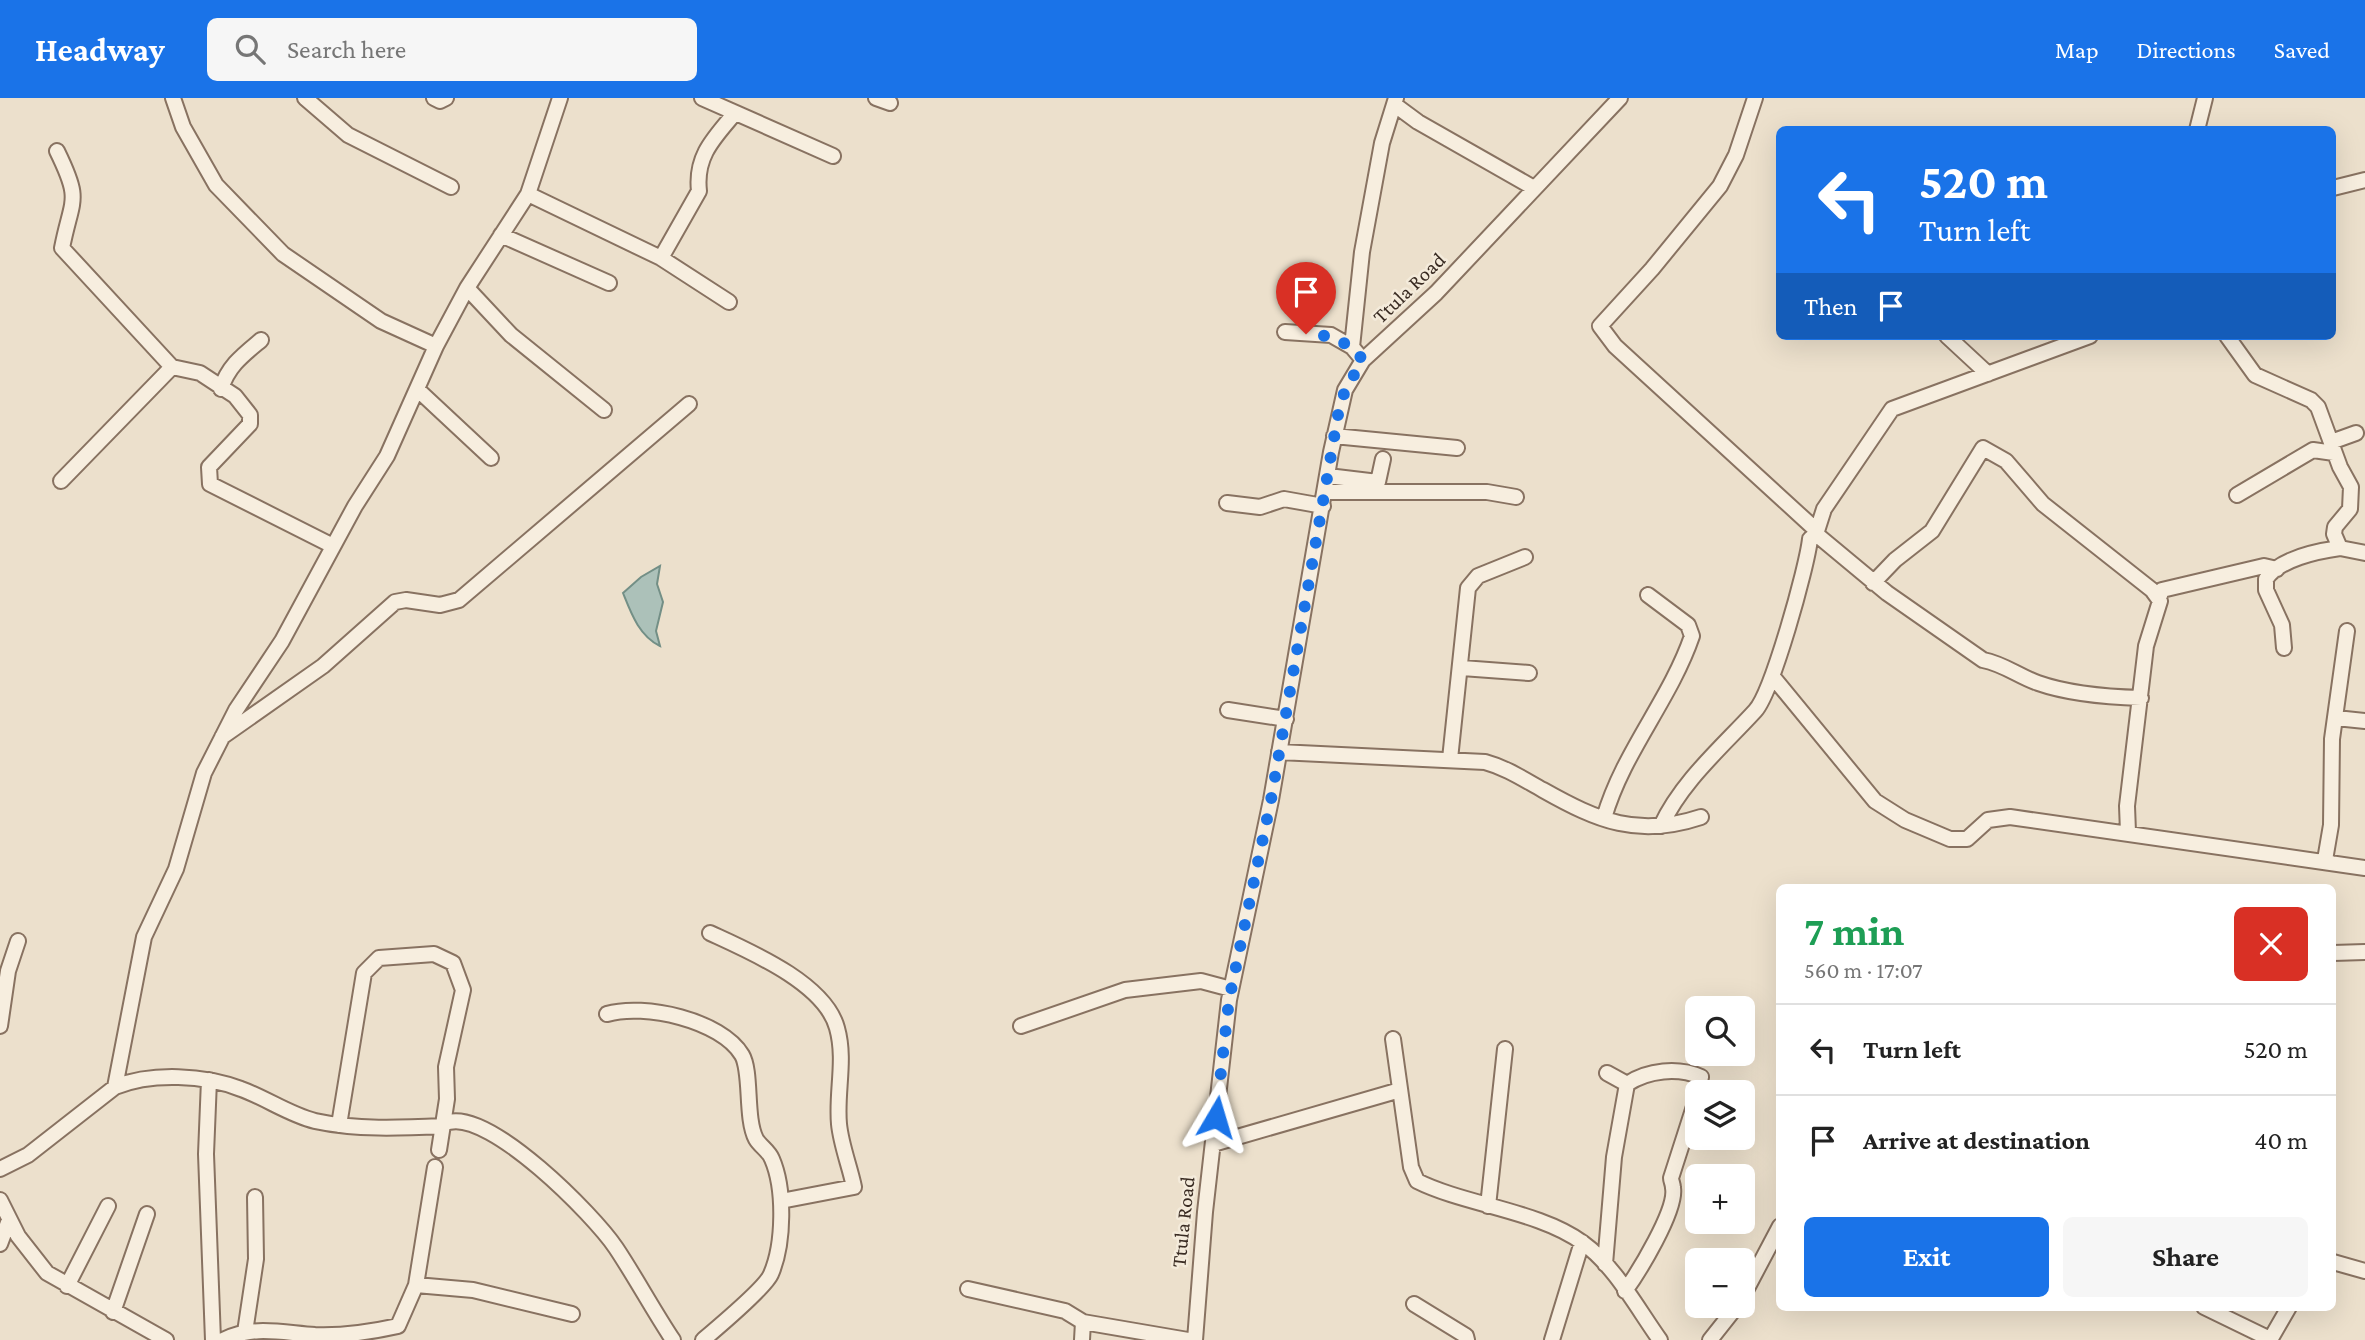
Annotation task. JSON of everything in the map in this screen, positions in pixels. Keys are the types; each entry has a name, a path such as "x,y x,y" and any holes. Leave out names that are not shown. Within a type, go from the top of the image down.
{"street":[{"path":"173,98 183,127 216,186 283,254 381,321 436,346"},
{"path":"305,98 348,135 451,187"},
{"path":"434,98 440,101 446,98"},
{"path":"116,1087 144,937 176,869 204,773 220,738 247,692 282,642 333,546 387,456 436,346 467,288 528,194 561,98"},
{"path":"702,98 833,156"},
{"name":"Ttula Road","path":"1195,1340 1231,989 1286,719 1334,436 1345,390 1363,360 1436,293 1620,98"},
{"path":"1755,98 1736,155 1720,186 1600,326 1615,346 1873,583 1983,660 2001,664 2036,682 2100,695 2141,698"},
{"path":"2198,126 2205,98"},
{"path":"1352,347 1362,252 1382,143 1396,102 1418,122 1534,188"},
{"path":"661,258 699,191 698,178 703,150 735,113"},
{"path":"57,151 74,188 75,198 62,248 172,367 200,373 243,403 250,415 250,424 209,467 210,484 333,546"},
{"path":"2336,187 2365,180"},
{"path":"528,194 661,258 729,302"},
{"path":"501,234 609,284"},
{"path":"467,288 511,335 604,410"},
{"path":"1284,332 1331,335 1352,347 1363,360"},
{"path":"221,389 225,375 237,359 261,340"},
{"path":"1951,340 1988,374"},
{"path":"1661,826 1678,796 1737,727 1757,709 1773,677 1810,539 1825,509 1892,409 2079,340"},
{"path":"2230,340 2255,375 2311,400 2323,415 2333,447 2351,487 2350,509 2334,527 2340,548"},
{"path":"61,481 172,367"},
{"path":"417,389 491,458"},
{"path":"220,738 323,666 395,602 405,600 439,605 460,600 689,404"},
{"path":"2237,495 2313,450 2333,447 2356,433"},
{"path":"1334,436 1457,448"},
{"path":"1873,583 1895,560 1932,531 1983,448 2006,461 2043,504 2159,598"},
{"path":"1328,476 1378,482 1383,459"},
{"path":"2351,487 2365,481"},
{"path":"1227,503 1261,507 1284,499 1487,492 1516,497"},
{"path":"2284,648 2282,625 2266,590 2266,579 2277,569 2320,551 2340,548 2365,554"},
{"path":"1450,759 1462,668 1463,617 1468,589 1478,576 1525,557"},
{"path":"2127,832 2126,814 2146,646 2162,590 2264,566 2277,569"},
{"path":"1604,818 1611,794 1668,691 1692,636 1688,625 1648,595"},
{"path":"2331,863 2325,860 2331,825 2332,739 2347,631"},
{"path":"1462,668 1529,673"},
{"path":"1773,677 1875,802 1905,820 1950,839 1967,839 1988,820 2010,817 2365,868"},
{"path":"1228,710 1286,719"},
{"path":"2336,718 2365,721"},
{"path":"1279,752 1450,759 1503,767 1549,794 1604,818 1644,829 1701,817"},
{"path":"710,933 785,971 820,1000 837,1025 842,1060 839,1125 854,1187 781,1201"},
{"path":"0,1026 8,971 18,941"},
{"path":"2336,953 2365,952"},
{"path":"339,1125 364,973 379,958 434,954 453,963 463,990 446,1067 446,1124 439,1150"},
{"path":"1021,1026 1125,990 1201,981 1231,989"},
{"path":"607,1014 652,1010 696,1023 731,1043 744,1057 755,1138 772,1158 782,1208 771,1276 727,1321 703,1340"},
{"path":"1393,1039 1411,1167 1417,1181 1570,1234 1605,1264 1660,1340"},
{"path":"1488,1206 1505,1049"},
{"path":"1627,1084 1647,1075 1676,1071 1701,1077 1700,1080"},
{"path":"1607,1073 1627,1084"},
{"path":"0,1169 28,1155 116,1087 145,1079 209,1080 241,1088 302,1117 339,1125 446,1124 463,1121 483,1129 522,1153 566,1192 616,1249 673,1340"},
{"path":"209,1080 206,1154 213,1340"},
{"path":"1605,1264 1614,1157 1627,1084"},
{"path":"1213,1144 1400,1090"},
{"path":"1625,1291 1644,1263 1661,1227 1674,1189 1671,1178 1685,1134"},
{"path":"223,1340 246,1332 290,1336 397,1333 416,1285 436,1167"},
{"path":"246,1332 256,1259 255,1197"},
{"path":"0,1200 9,1220 39,1264 67,1286 166,1340"},
{"path":"67,1286 108,1206"},
{"path":"113,1312 147,1214"},
{"path":"0,1244 9,1220"},
{"path":"1755,1273 1776,1234"},
{"path":"1552,1340 1582,1242"},
{"path":"2336,1263 2365,1271"},
{"path":"416,1285 473,1290 572,1314"},
{"path":"968,1289 1065,1311 1083,1322 1188,1340"},
{"path":"1414,1304 1466,1336 1467,1340"},
{"path":"2212,1311 2270,1340 2287,1311"},
{"path":"1710,1340 1727,1318"},
{"path":"1082,1340 1083,1322"}],"shaded area":[{"path":"660,566 657,584 663,602 656,631 660,646 641,630 623,593 641,577"}],"route":[{"path":"1216,1117 1229,1000 1271,800 1338,415 1354,370 1363,360 1352,347 1340,339 1331,335 1306,334"}]}
